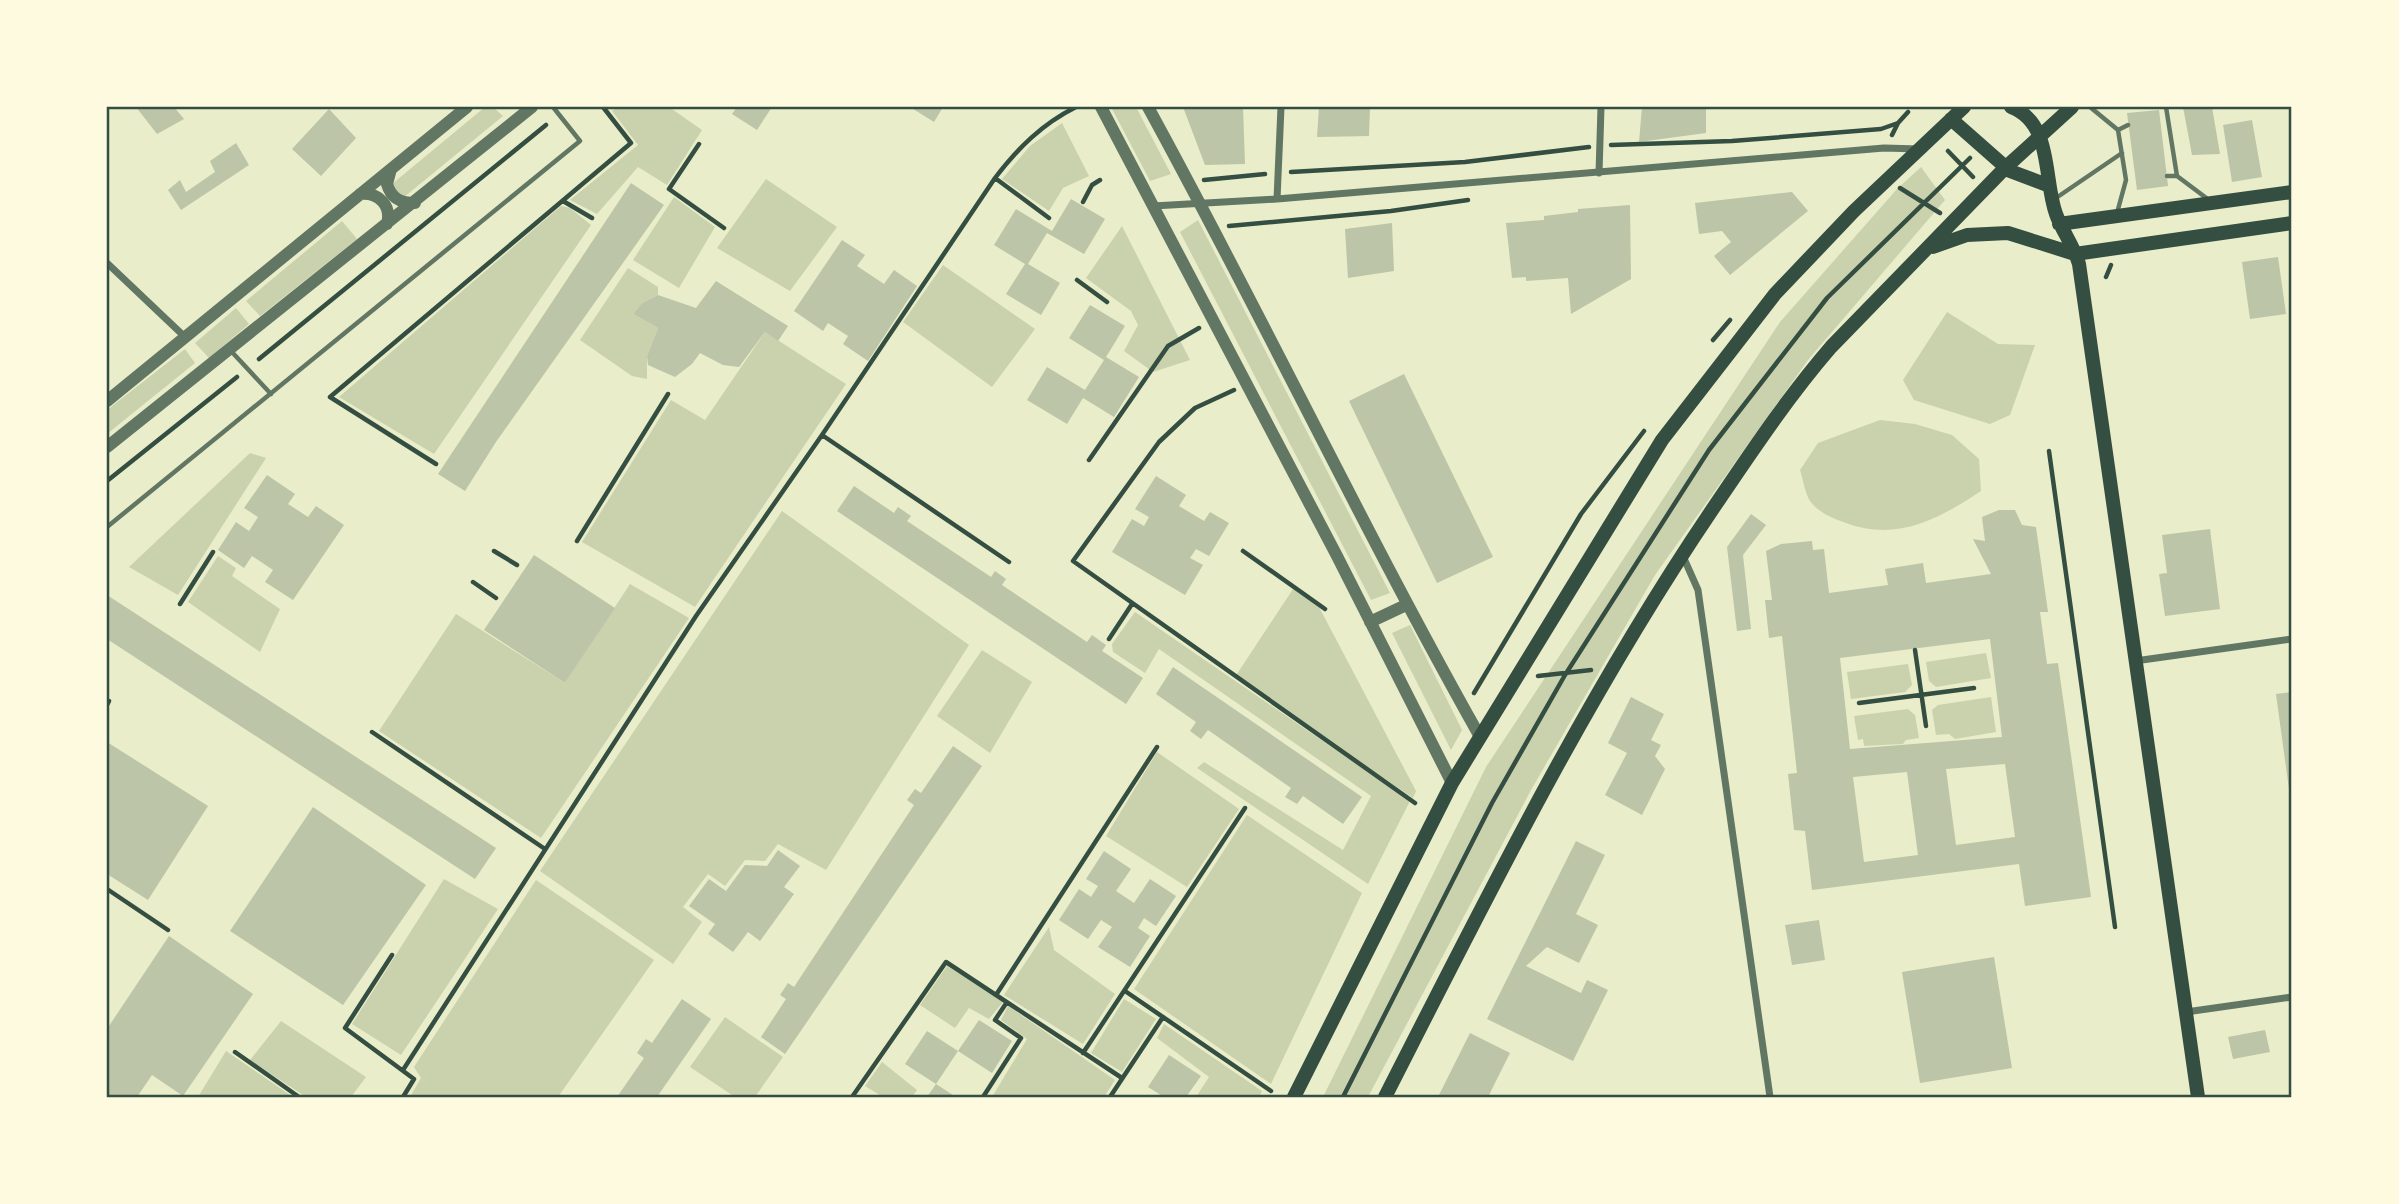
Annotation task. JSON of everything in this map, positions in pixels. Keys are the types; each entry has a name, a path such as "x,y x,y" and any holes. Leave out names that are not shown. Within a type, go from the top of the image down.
{"main road":[{"path":"1294,1097 1452,783 1514,677 1662,440 1722,359 1775,294 1888,179 1964,107"},
{"path":"2011,107 2025,114 2040,135 2047,185 2059,225 2075,254 2198,1097"},
{"path":"1385,1097 1538,798 1613,666 1682,554 1805,377 2006,168 2072,107"},
{"path":"1951,119 2006,168 2047,185"},
{"path":"2059,225 2292,192"},
{"path":"1928,248 1959,237 1991,233 2023,236 2075,254 2292,223"}],"street":[{"path":"107,401 467,107"},
{"path":"107,447 532,107"},
{"path":"1101,107 1452,783"},
{"path":"1148,107 1215,228 1406,605 1479,735"},
{"path":"1277,199 1282,107"},
{"path":"1599,173 1601,107"},
{"path":"1153,206 1277,199 1884,148 1919,149"},
{"path":"391,169 387,184 394,197 400,202 415,203"},
{"path":"360,194 372,195 383,201 388,212 387,224"},
{"path":"107,263 185,337"},
{"path":"1682,554 1698,590 1770,1097"},
{"path":"1370,622 1406,605"},
{"path":"2134,661 2292,639"},
{"path":"2186,1012 2292,997"}],"lane":[{"path":"107,527 580,141 553,107"},
{"path":"2090,107 2118,130 2126,180 2116,217"},
{"path":"2159,113 2166,108 2177,176"},
{"path":"2118,130 2128,125"},
{"path":"2052,201 2122,153"},
{"path":"2167,176 2177,176 2212,203"},
{"path":"2126,180 2135,179"},
{"path":"229,349 271,394"}],"path":[{"path":"436,464 331,397 631,143 603,107"},
{"path":"403,1070 696,616 995,178 1020,146 1047,124 1076,107"},
{"path":"1189,181 1465,162 1599,145 1732,141 1881,129 1898,123 1908,111"},
{"path":"259,359 546,125"},
{"path":"699,144 669,189 724,228"},
{"path":"1948,151 1978,184"},
{"path":"995,178 1049,218"},
{"path":"1888,179 1954,221"},
{"path":"1083,202 1100,180"},
{"path":"1215,228 1391,211 1481,198"},
{"path":"563,201 592,218"},
{"path":"1077,280 1107,302"},
{"path":"1089,460 1168,346 1214,321"},
{"path":"107,481 242,373"},
{"path":"1238,389 1195,408 1159,442 1073,561 1415,803"},
{"path":"577,541 668,394"},
{"path":"822,435 1009,562"},
{"path":"2049,451 2115,927"},
{"path":"494,551 517,565"},
{"path":"1244,551 1325,609"},
{"path":"180,604 213,552"},
{"path":"473,582 496,598"},
{"path":"1109,639 1132,604"},
{"path":"1915,650 1926,726"},
{"path":"1514,677 1565,675 1613,666"},
{"path":"1859,703 1974,688"},
{"path":"372,732 545,849"},
{"path":"996,995 1157,747"},
{"path":"1083,1053 1245,808"},
{"path":"107,889 168,930"},
{"path":"392,955 345,1028 414,1079 403,1097"},
{"path":"852,1097 946,962 1122,1078"},
{"path":"1125,990 1271,1091"},
{"path":"983,1097 1021,1038 995,1020 1007,1002"},
{"path":"1110,1097 1163,1017"},
{"path":"234,1052 299,1097"}],"green space":[{"path":"485,107 493,107 503,116 398,202 386,189"},
{"path":"618,107 669,107 702,130 667,185 638,167 597,214 570,200 638,145 612,111"},
{"path":"1111,107 1136,107 1171,174 1150,181"},
{"path":"1062,123 1089,176 1063,188 1049,211 1002,179 1030,146"},
{"path":"1921,167 1945,200 1808,360 1655,575 1531,790 1368,1097 1323,1097 1486,767 1780,322 1897,189"},
{"path":"766,179 837,227 790,291 717,248"},
{"path":"674,197 715,227 679,288 633,260"},
{"path":"561,206 570,208 591,225 434,454 339,397"},
{"path":"1198,220 1390,593 1371,600 1180,232"},
{"path":"342,221 357,239 260,316 246,301"},
{"path":"1122,226 1190,360 1153,372 1124,351 1138,325 1131,311 1086,278"},
{"path":"943,265 1035,329 992,387 903,322"},
{"path":"628,268 658,287 658,295 642,303 633,314 658,328 647,356 647,379 632,376 580,340"},
{"path":"236,308 249,324 209,358 195,343"},
{"path":"1947,312 1998,344 2035,345 2010,415 1990,424 1914,400 1903,380"},
{"path":"765,332 846,384 695,607 582,542 671,400 705,420"},
{"path":"185,349 195,363 107,434 107,410"},
{"path":"1880,420 1915,424 1952,435 1979,459 1981,491 1933,518 1900,529 1865,528 1822,512 1808,498 1800,470 1818,443"},
{"path":"250,453 266,458 178,595 129,567"},
{"path":"782,511 969,645 826,870 778,844 765,861 745,860 725,886 708,874 683,907 702,922 673,964 540,871"},
{"path":"218,556 236,568 232,576 280,609 260,652 188,602"},
{"path":"630,584 689,618 541,838 379,731 456,614 565,683"},
{"path":"1293,589 1319,607 1416,791 1413,798 1235,677"},
{"path":"1135,612 1410,801 1368,884 1197,768 1204,762 1343,850 1371,796 1159,649 1145,673 1113,652 1112,644"},
{"path":"1410,625 1462,730 1451,750 1392,633"},
{"path":"982,650 1032,682 990,753 937,716"},
{"path":"1986,653 1991,678 1936,687 1929,681 1926,662"},
{"path":"1908,664 1912,685 1905,692 1851,699 1847,672"},
{"path":"1991,697 1996,732 1955,739 1949,734 1936,735 1932,710 1938,705"},
{"path":"1908,709 1915,715 1919,738 1906,740 1903,744 1864,746 1863,739 1858,740 1854,716"},
{"path":"1157,752 1239,809 1187,887 1106,836"},
{"path":"1247,815 1362,893 1271,1084 1134,989"},
{"path":"444,879 498,909 401,1055 352,1024"},
{"path":"536,880 654,960 558,1097 410,1097 421,1078 414,1067"},
{"path":"1049,927 1054,950 1115,994 1083,1044 1004,995"},
{"path":"947,966 1003,1002 989,1019 969,1008 955,1028 920,1005"},
{"path":"1124,999 1156,1019 1122,1072 1091,1053"},
{"path":"1008,1006 1115,1080 1104,1097 992,1097 1027,1039 1001,1020"},
{"path":"725,1017 783,1057 755,1097 735,1097 690,1067"},
{"path":"281,1021 366,1077 351,1097 306,1097 250,1060"},
{"path":"1164,1024 1262,1091 1259,1097 1196,1097 1209,1077 1157,1038"},
{"path":"226,1051 293,1097 198,1097"},
{"path":"882,1062 917,1090 912,1097 883,1097 865,1086"}],"building":[{"path":"136,107 174,107 184,119 157,134"},
{"path":"737,107 772,107 757,130 732,114"},
{"path":"910,107 943,107 934,122"},
{"path":"1183,107 1243,107 1245,164 1205,165"},
{"path":"1319,107 1370,107 1369,136 1317,137"},
{"path":"1642,107 1706,107 1706,133 1639,142"},
{"path":"2183,107 2212,107 2220,154 2192,155"},
{"path":"329,109 356,138 321,176 292,149"},
{"path":"2159,110 2168,186 2137,190 2127,113"},
{"path":"2252,120 2262,177 2232,182 2223,125"},
{"path":"236,143 249,165 181,210 168,190 180,180 186,192 215,172 210,161"},
{"path":"631,183 664,205 496,442 465,491 438,474"},
{"path":"1792,192 1808,211 1730,275 1714,256 1731,242 1722,231 1699,234 1695,203"},
{"path":"1071,199 1105,219 1084,254 1047,233 1028,264 1060,283 1041,315 1006,294 1025,264 994,245 1016,209 1052,231"},
{"path":"1630,205 1631,279 1571,314 1568,278 1526,281 1526,277 1512,278 1506,223 1544,220 1544,216 1578,212 1578,209"},
{"path":"1392,223 1394,271 1348,278 1345,229"},
{"path":"842,240 865,255 857,266 884,284 894,270 917,286 868,361 843,344 848,336 828,323 823,331 794,311"},
{"path":"2278,257 2286,314 2250,319 2242,262"},
{"path":"716,281 788,326 778,341 765,332 739,367 723,365 700,353 692,364 675,377 648,365 647,356 658,328 633,314 642,303 658,295 696,308"},
{"path":"1090,305 1125,326 1106,357 1139,377 1114,417 1083,398 1067,424 1027,400 1047,367 1085,390 1104,360 1069,338"},
{"path":"1404,374 1493,557 1437,583 1349,401"},
{"path":"267,475 295,494 288,504 308,517 316,506 344,525 293,600 265,582 273,570 252,556 244,568 218,550 236,522 249,531 258,517 244,508"},
{"path":"1156,476 1186,495 1179,506 1204,521 1210,512 1229,523 1209,556 1196,549 1190,558 1203,565 1185,595 1112,552 1132,519 1144,526 1149,517 1135,509"},
{"path":"854,486 894,513 898,507 911,516 907,521 991,577 995,571 1006,579 1002,585 1087,642 1092,635 1106,645 1102,651 1143,678 1126,704 837,511"},
{"path":"1999,510 2015,510 2022,525 2036,527 2048,612 2040,612 2047,664 2058,663 2091,897 2025,906 2019,864 1812,890 1805,831 1794,830 1788,774 1797,773 1782,636 1769,638 1765,600 1772,600 1766,551 1781,544 1812,541 1813,550 1824,549 1829,593 1888,585 1885,569 1923,563 1926,583 1991,574 1973,539 1985,541 1982,517","holes":["1990,639 2002,737 1850,749 1840,658","2005,764 2015,837 1956,845 1946,769","1907,772 1918,855 1864,862 1853,777"]},
{"path":"1751,514 1766,525 1743,555 1751,629 1737,631 1727,547"},
{"path":"2210,529 2220,609 2165,616 2159,574 2167,573 2162,535"},
{"path":"534,555 615,608 565,683 484,630"},
{"path":"107,595 496,848 475,879 107,639"},
{"path":"1173,667 1362,797 1343,824 1303,796 1297,804 1285,797 1291,788 1208,730 1201,739 1190,731 1196,722 1156,694"},
{"path":"2292,692 2292,804 2291,804 2276,694"},
{"path":"1631,697 1664,714 1651,740 1661,745 1655,756 1665,769 1642,815 1605,795 1627,753 1608,743"},
{"path":"107,742 208,806 148,900 107,874"},
{"path":"953,746 982,766 785,1054 761,1037 786,999 780,995 788,983 794,987 914,805 907,800 915,789 921,793"},
{"path":"313,807 426,885 343,1005 230,931"},
{"path":"1576,841 1605,855 1576,914 1598,925 1579,963 1547,947 1526,966 1581,993 1587,980 1608,990 1573,1061 1487,1019"},
{"path":"778,850 800,866 784,887 794,894 760,941 748,932 733,952 708,934 715,924 689,906 709,879 726,891 745,865 767,866"},
{"path":"1104,851 1131,869 1116,891 1134,903 1150,879 1176,896 1156,926 1144,918 1138,928 1150,936 1130,967 1098,947 1112,927 1101,920 1088,939 1059,920 1079,889 1091,897 1098,886 1086,879"},
{"path":"1819,920 1825,960 1792,965 1785,925"},
{"path":"169,936 253,994 183,1096 152,1075 137,1097 107,1097 107,1029"},
{"path":"1994,957 2012,1068 1920,1083 1902,972"},
{"path":"682,999 711,1019 657,1097 617,1097 644,1058 637,1053 646,1039 652,1043"},
{"path":"979,1020 1012,1041 992,1073 958,1051"},
{"path":"2265,1030 2270,1052 2233,1059 2228,1037"},
{"path":"927,1031 958,1051 936,1084 905,1064"},
{"path":"1470,1033 1510,1053 1488,1097 1438,1097"},
{"path":"1169,1055 1201,1076 1186,1097 1164,1097 1148,1087"},
{"path":"936,1084 956,1097 927,1097"}]}
